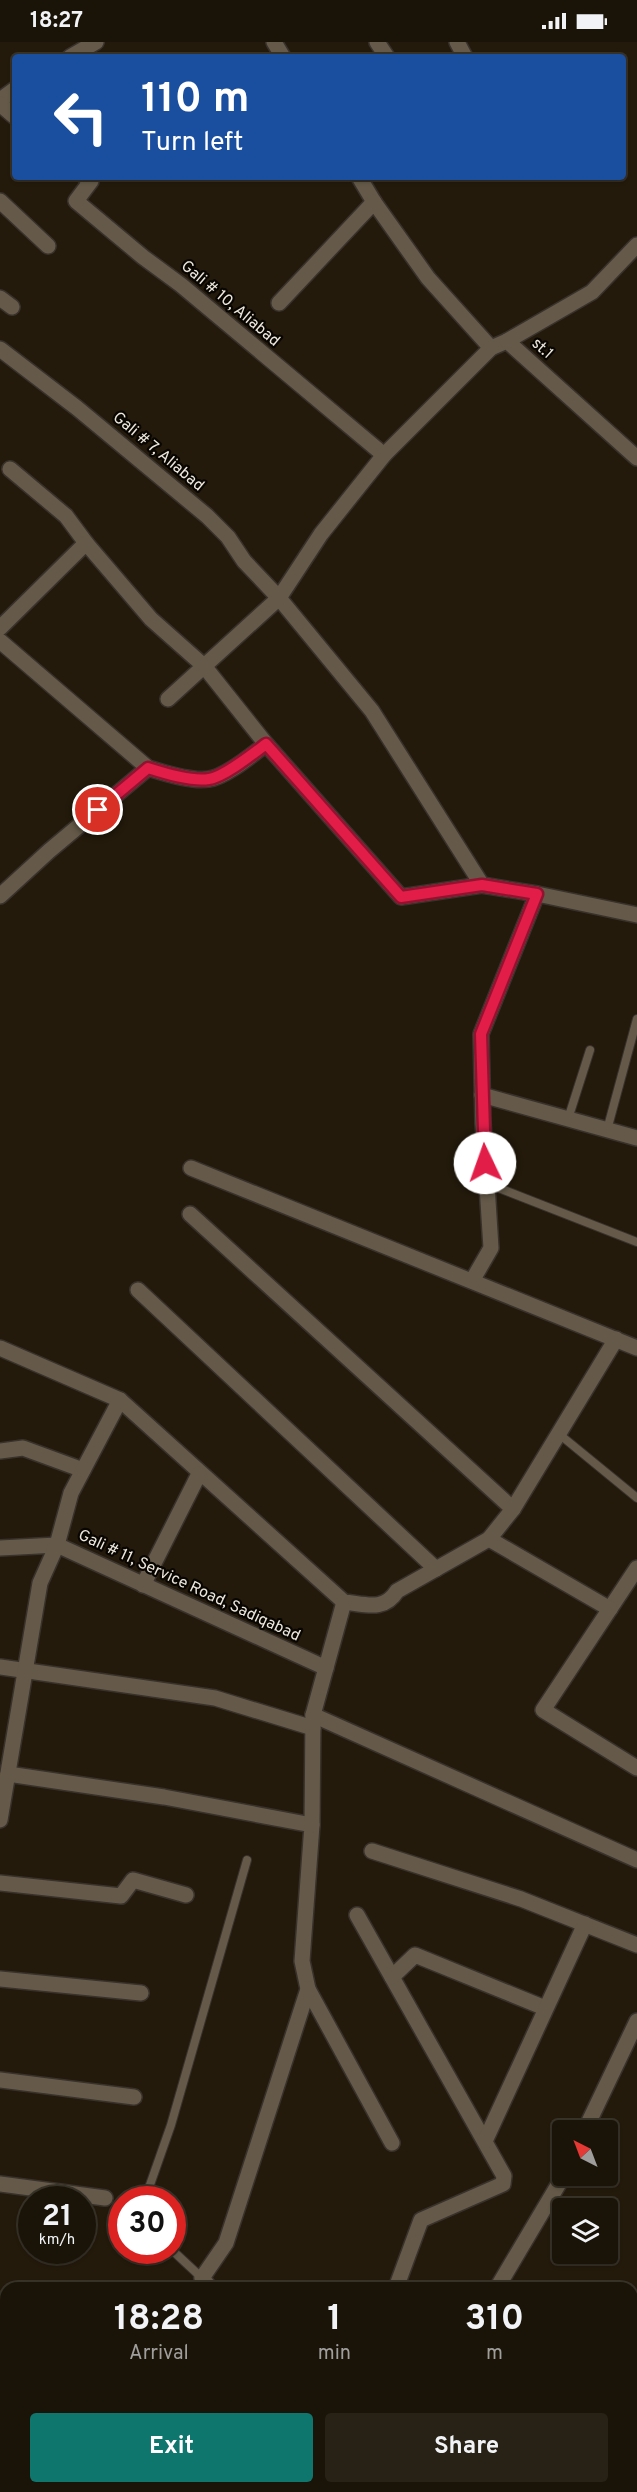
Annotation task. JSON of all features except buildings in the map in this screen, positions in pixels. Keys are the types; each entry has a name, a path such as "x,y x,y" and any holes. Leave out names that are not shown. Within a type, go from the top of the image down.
{"street":[{"path":"75,54 96,42"},
{"path":"12,92 0,102 12,114"},
{"name":"Gali # 10, Aliabad","path":"88,180 90,182 76,201 143,257 181,285 384,455"},
{"path":"168,699 279,598 321,534 384,455 491,348 428,278 361,180"},
{"path":"0,201 48,246"},
{"path":"279,303 374,202"},
{"path":"507,341 592,292 637,245"},
{"name":"st.1","path":"491,348 507,341 637,458"},
{"name":"Gali # 7, Aliabad","path":"0,349 76,408 207,516 228,537 244,561 279,598 372,711 482,885"},
{"path":"10,469 66,516 151,619 204,666 266,744 401,897 482,885 637,915"},
{"path":"0,628 86,543"},
{"path":"0,641 148,768 171,775 210,779 232,768 266,744"},
{"path":"0,896 49,851 148,768"},
{"path":"472,1281 491,1248 486,1183 481,1034 537,894"},
{"path":"482,1095 637,1138"},
{"path":"191,1168 637,1348"},
{"path":"190,1214 513,1509"},
{"path":"138,1290 436,1569"},
{"path":"0,1348 120,1400 199,1474 344,1602 381,1605 390,1601 396,1591 489,1539 513,1509 616,1339"},
{"path":"0,1820 40,1583 57,1545 71,1493 120,1400"},
{"path":"0,1451 23,1448 83,1470"},
{"path":"143,1585 199,1474"},
{"path":"489,1539 610,1609"},
{"name":"Gali # 11, Service Road, Sadiqabad","path":"0,1548 57,1545 326,1668"},
{"path":"637,1568 543,1710 637,1768"},
{"path":"344,1602 313,1722 312,1825 302,1961 308,1989 392,2143"},
{"path":"0,1667 215,1698 313,1722 637,1860"},
{"path":"8,1774 164,1797 312,1825"},
{"path":"372,1851 521,1899 637,1945"},
{"path":"0,1883 121,1896 133,1880 186,1895"},
{"path":"357,1915 504,2176 503,2184 421,2220 398,2282"},
{"path":"485,2141 585,1924"},
{"path":"392,1977 415,1954 545,2008"},
{"path":"0,1979 141,1993"},
{"path":"206,2282 226,2243 308,1989"},
{"path":"590,2120 637,2021"},
{"path":"0,2080 134,2097"},
{"path":"0,2184 105,2198"},
{"path":"500,2282 557,2186"}],"lane":[{"path":"607,1130 637,1019"},
{"path":"568,1119 590,1050"},
{"path":"486,1183 637,1242"},
{"path":"559,1434 637,1498"},
{"path":"150,2186 171,2125 247,1860"},
{"path":"186,2264 205,2282"}],"route":[{"path":"98,810 148,768 171,775 210,779 232,768 266,744 401,897 482,885 537,894 481,1034 485,1163"}]}
